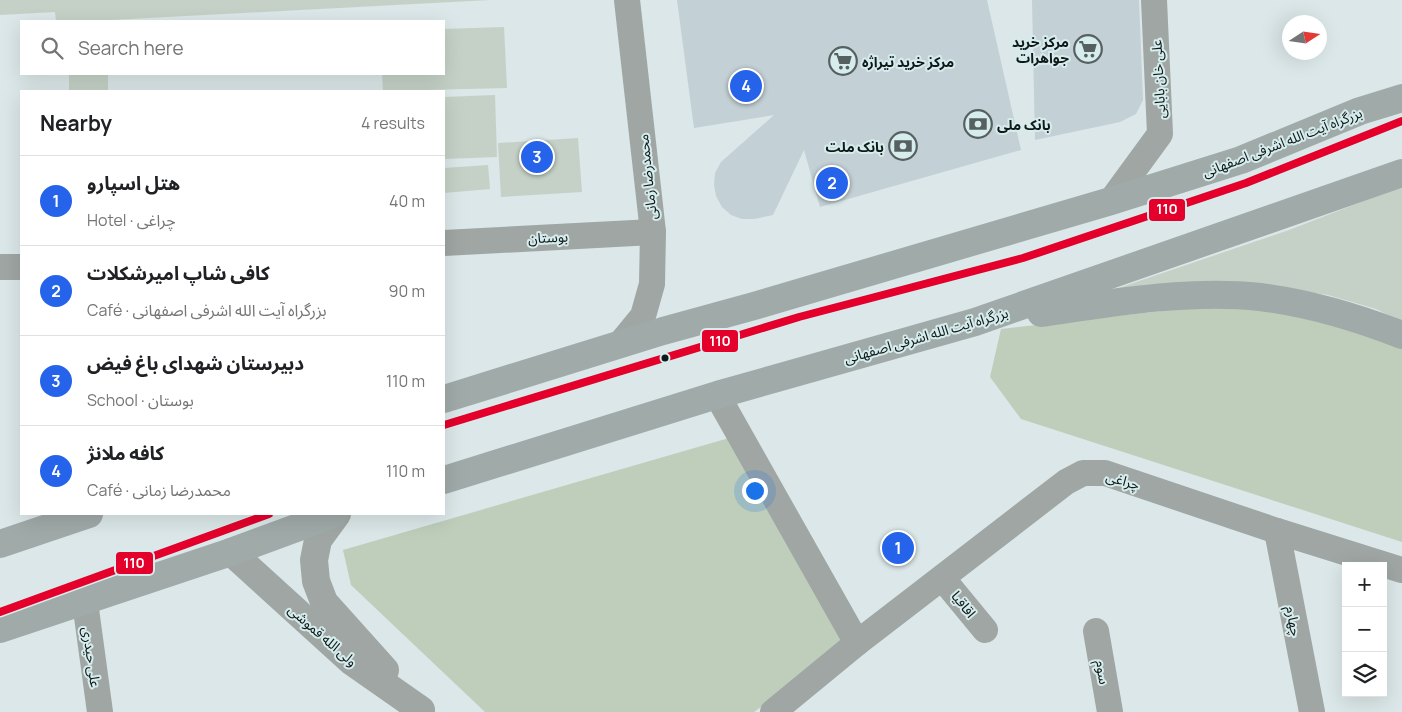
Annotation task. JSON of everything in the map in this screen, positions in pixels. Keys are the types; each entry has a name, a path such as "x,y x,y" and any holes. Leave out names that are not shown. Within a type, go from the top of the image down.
{"highway":[{"name":"بزرگراه آیت الله اشرفی اصفهانی","path":"445,399 620,344 1111,201 1240,160 1360,112 1402,98"},
{"name":"بزرگراه آیت الله اشرفی اصفهانی","path":"445,480 717,395 975,322 1402,173"},
{"path":"975,322 1100,304 1210,295 1259,297 1306,305 1339,312 1402,335"},
{"path":"0,544 86,515"},
{"path":"0,629 85,602 333,515"}],"street":[{"name":"محمدرضا زمانی","path":"620,344 643,316 652,284 653,232 627,0"},
{"name":"علی خان بابایی","path":"1111,201 1160,134 1154,0"},
{"name":"بوستان","path":"445,243 653,232"},
{"path":"0,267 20,267"},
{"path":"717,395 857,643"},
{"name":"چراغی","path":"786,707 857,643 943,579 1066,482 1083,473 1105,473 1277,531 1402,570"},
{"name":"ولی الله قموشی","path":"335,515 318,540 314,560 316,581 324,602 422,711"},
{"name":"چهارم","path":"1277,531 1312,712"},
{"name":"ولی الله قموشی","path":"231,552 351,661 422,711"},
{"name":"اقاقیا","path":"943,579 985,630"},
{"name":"علی حیدری","path":"85,602 100,712"},
{"name":"سوم","path":"1096,631 1110,712"}],"shaded area":[{"path":"0,0 490,0 111,20 56,20 55,12 0,15"},
{"path":"504,27 507,88 383,90 382,75 445,75 445,29"},
{"path":"69,75 108,75 108,90 69,90"},
{"path":"495,95 497,157 445,159 445,97"},
{"path":"578,138 582,192 501,197 498,143"},
{"path":"488,165 490,189 445,193 445,168"},
{"path":"1402,186 1402,322 1376,309 1328,295 1269,286 1098,295 1289,230"}],"green space":[{"path":"1234,303 1305,316 1402,347 1402,542 1021,419 990,377 1001,329"},
{"path":"729,438 844,646 754,712 485,712 351,585 343,550"}],"building":[{"name":"مرکز خرید تیراژه","path":"677,0 987,0 1021,150 820,207 804,150 773,215 754,219 742,219 731,215 722,207 716,196 714,185 715,173 721,162 774,115 694,128"},
{"name":"مرکز خرید جواهرات","path":"1032,0 1139,0 1143,100 1136,114 1120,122 1035,140"}],"transit line":[{"name":"110","path":"445,425 799,317 1023,258 1246,183 1402,121"},
{"name":"110","path":"0,612 266,515"}],"place":[{"name":"مرکز خرید جواهرات","path":"1088,49"},
{"name":"مرکز خرید تیراژه","path":"843,61"},
{"name":"کافه ملانژ","path":"746,86"},
{"name":"بانک ملی","path":"978,124"},
{"name":"بانک ملت","path":"903,146"},
{"name":"دبیرستان شهدای باغ فیض","path":"537,157"},
{"name":"کافی شاپ امیرشکلات","path":"832,183"},
{"name":"هتل اسپارو","path":"898,548"}]}
